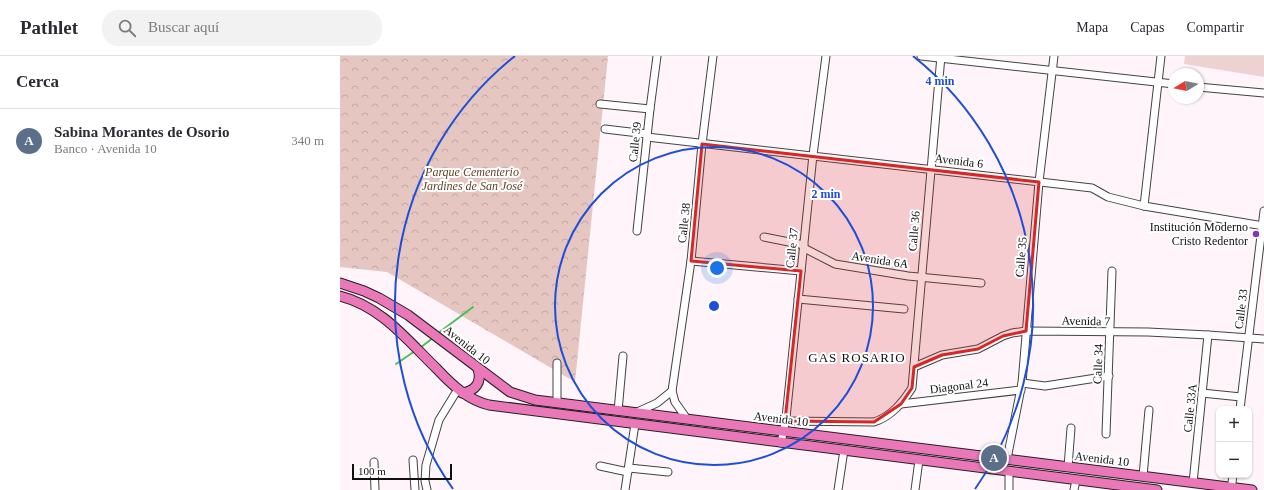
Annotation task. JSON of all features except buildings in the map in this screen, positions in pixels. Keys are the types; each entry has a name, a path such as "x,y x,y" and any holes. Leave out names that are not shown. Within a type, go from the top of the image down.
{"main road":[{"name":"Avenida 10","path":"340,283 379,298 417,322 510,392 535,400 783,432 864,440 1143,476 1219,488 1252,490"},
{"name":"Avenida 10","path":"340,296 371,308 402,335 460,391 480,403 489,406 1010,471 1126,488 1157,490"},
{"path":"460,391 468,392 473,390 479,380 478,369"}],"street":[{"name":"Calle 39","path":"638,231 647,135 657,56"},
{"name":"Calle 38","path":"672,391 691,261 702,144 713,56"},
{"name":"Calle 37","path":"782,443 826,56"},
{"path":"921,56 941,57 1168,84"},
{"name":"Calle 35","path":"1006,459 1021,386 1039,182 1054,56"},
{"path":"1144,206 1160,56"},
{"name":"Calle 36","path":"785,422 874,422 882,420 901,404 912,388 941,57"},
{"path":"1204,88 1264,93"},
{"path":"600,104 650,110"},
{"name":"Avenida 6","path":"605,129 702,144 814,155 1092,188 1108,197 1144,206 1263,226"},
{"name":"Calle 33","path":"1240,406 1264,211"},
{"name":"Avenida 6A","path":"764,237 804,247 834,264 908,276 981,283"},
{"path":"691,261 801,271"},
{"name":"Calle 34","path":"1106,434 1112,271"},
{"path":"798,299 904,309"},
{"name":"Avenida 7","path":"914,367 942,355 978,349 1012,332 1110,332 1208,335 1264,339"},
{"name":"Calle 33A","path":"1193,483 1208,335"},
{"path":"618,410 624,356"},
{"path":"557,363 557,403"},
{"name":"Diagonal 24","path":"901,404 1021,386 1045,386 1109,376"},
{"path":"427,490 425,481 426,464 439,420 460,391"},
{"path":"635,413 657,403 672,391 675,402 687,419"},
{"path":"1202,393 1241,397"},
{"path":"1143,476 1149,410"},
{"path":"625,490 635,424"},
{"path":"1068,467 1072,428"},
{"path":"838,490 844,450"},
{"path":"412,460 415,490"},
{"path":"915,490 919,460"},
{"path":"374,462 375,490"},
{"path":"600,466 628,470 668,472"},
{"path":"1009,490 1010,471"},
{"path":"1231,489 1233,478"},
{"path":"1074,490 1076,480"}],"highlighted area":[{"path":"702,144 1039,182 1026,331 1003,336 978,349 942,355 914,367 912,388 901,404 874,422 785,421 801,271 691,261"}],"green space":[{"name":"Parque Cementerio Jardines de San José","path":"340,56 608,56 575,382 387,272 340,267"}],"shaded area":[{"path":"1185,56 1264,56 1264,77 1184,64"}],"waterway":[{"path":"437,334 473,307"},
{"path":"420,348 434,337"},
{"path":"396,364 415,351"}],"place":[{"name":"Institución Moderno Cristo Redentor","path":"1256,234"},
{"name":"Sabina Morantes de Osorio","path":"994,458"}],"district":[{"name":"GAS ROSARIO","path":"857,357"}]}
